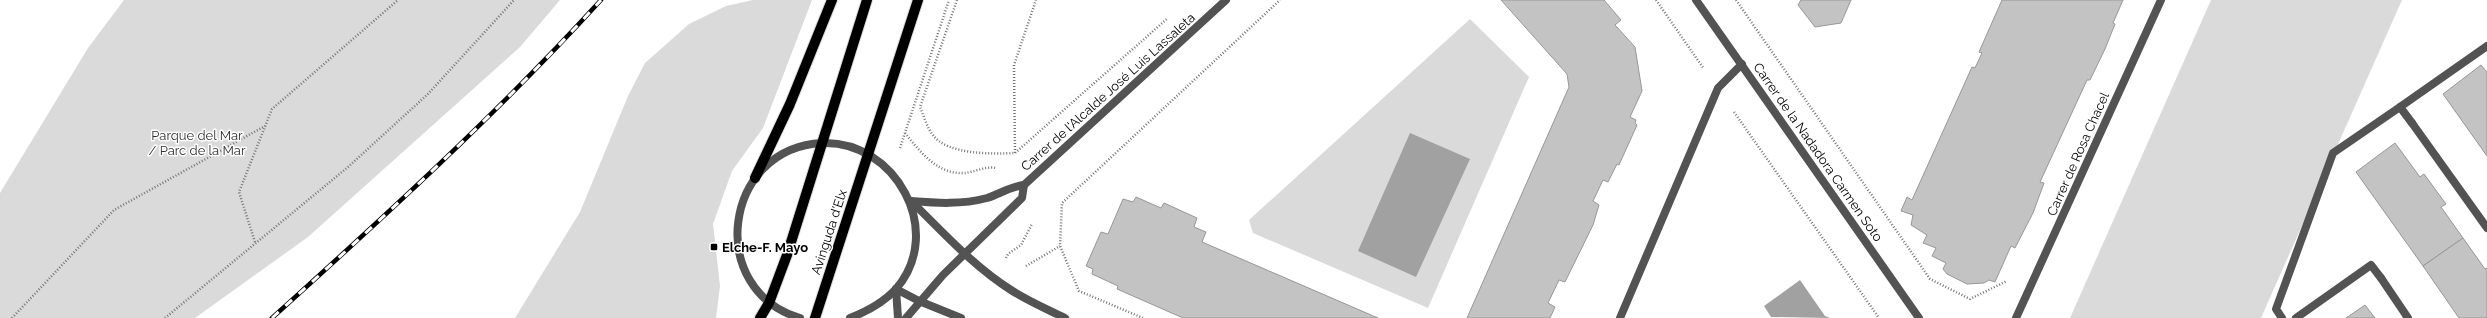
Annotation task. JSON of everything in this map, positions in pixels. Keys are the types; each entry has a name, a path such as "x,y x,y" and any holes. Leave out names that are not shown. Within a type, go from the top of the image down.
{"main road":[{"path":"754,178 790,104 832,0"},
{"path":"760,318 769,302 787,255 867,0"},
{"name":"Avinguda d'Elx","path":"815,318 918,0"}],"street":[{"name":"Carrer de l'Alcalde José Luis Lassaleta","path":"910,201 943,204 973,201 988,198 1010,187 1024,185 1226,0"},
{"name":"Carrer de la Nadadora Carmen Soto","path":"1696,0 1919,318"},
{"name":"Carrer de Rosa Chacel","path":"2016,318 2161,0"},
{"path":"2282,318 2276,310 2333,153 2487,46"},
{"path":"1620,318 1718,88 1742,64"},
{"path":"2400,106 2487,228"},
{"path":"800,318 790,315 769,302 748,277 741,261 737,245 737,222 741,206 754,178 784,153 803,146 822,143 846,145 869,154 891,171 910,201 964,254 1012,290 1065,318"},
{"name":"Carrer de l'Alcalde José Luis Lassaleta","path":"906,318 919,301 964,254 1022,198 1024,185"},
{"path":"850,318 873,309 896,289 908,269 915,246 915,223 910,201"},
{"path":"2296,318 2371,264 2408,318"},
{"path":"896,289 919,301 961,318"},
{"path":"896,289 898,318"}],"path":[{"path":"255,242 239,192 272,109 398,0"},
{"path":"165,318 255,242 348,167 428,94 514,0"},
{"path":"891,171 949,0"},
{"path":"957,0 920,107 933,136 955,150 990,154 1015,153 1170,16"},
{"path":"1015,153 1014,65 1036,0"},
{"path":"1143,318 1079,291 1060,246 1062,203 1280,0"},
{"path":"1656,0 1879,318"},
{"path":"1736,0 1930,279 1970,299 2009,280"},
{"path":"12,318 114,210 265,126"},
{"path":"1026,266 1060,246"}],"green space":[{"name":"Parque del Mar / Parc de la Mar","path":"124,0 560,0 520,47 308,237 195,318 0,318 0,193 88,48"},
{"path":"753,0 812,0 763,128 732,171 713,224 720,286 716,318 515,318 580,212 628,96 645,63 689,24 726,6"},
{"path":"2211,0 2402,0 2261,318 2070,318"},
{"path":"1470,19 1529,77 1428,308 1253,233 1249,220"}],"shaded area":[{"path":"1410,133 1470,159 1416,277 1358,251"},
{"path":"1800,280 1825,316 1830,318 1771,317 1764,306"}],"building":[{"path":"1501,0 1604,0 1621,20 1615,25 1635,47 1642,91 1630,117 1636,120 1635,123 1637,125 1619,165 1617,164 1608,182 1603,180 1593,201 1599,205 1593,225 1565,282 1559,280 1548,303 1555,307 1550,318 1467,318 1569,87 1567,74"},
{"path":"1801,0 1851,0 1841,23 1815,27 1798,5"},
{"path":"2002,0 2123,0 2113,23 2115,24 2105,49 2090,80 2087,80 2040,182 2044,183 2033,213 2015,248 2011,246 1995,282 1989,280 1984,283 1967,284 1947,274 1943,269 1946,263 1932,256 1936,248 1923,243 1927,235 1911,225 1913,215 1901,211 1907,197 1912,200 1972,67 1975,68 1982,53 1979,52"},
{"path":"2481,65 2487,72 2487,156 2443,94"},
{"path":"2395,143 2420,177 2424,174 2446,204 2441,207 2463,238 2423,266 2356,172"},
{"path":"1136,197 1161,208 1164,203 1197,218 1194,227 1206,232 1202,242 1378,318 1183,318 1117,289 1118,286 1092,274 1093,269 1086,266 1101,232 1108,234 1123,199 1133,202"},
{"path":"2463,238 2485,269 2487,268 2487,318 2459,318 2423,266"},
{"path":"2365,305 2375,318 2346,318"}],"railway":[{"path":"272,318 440,163 522,83 601,0"}],"place":[{"name":"Elche-F. Mayo","path":"714,247"}]}
